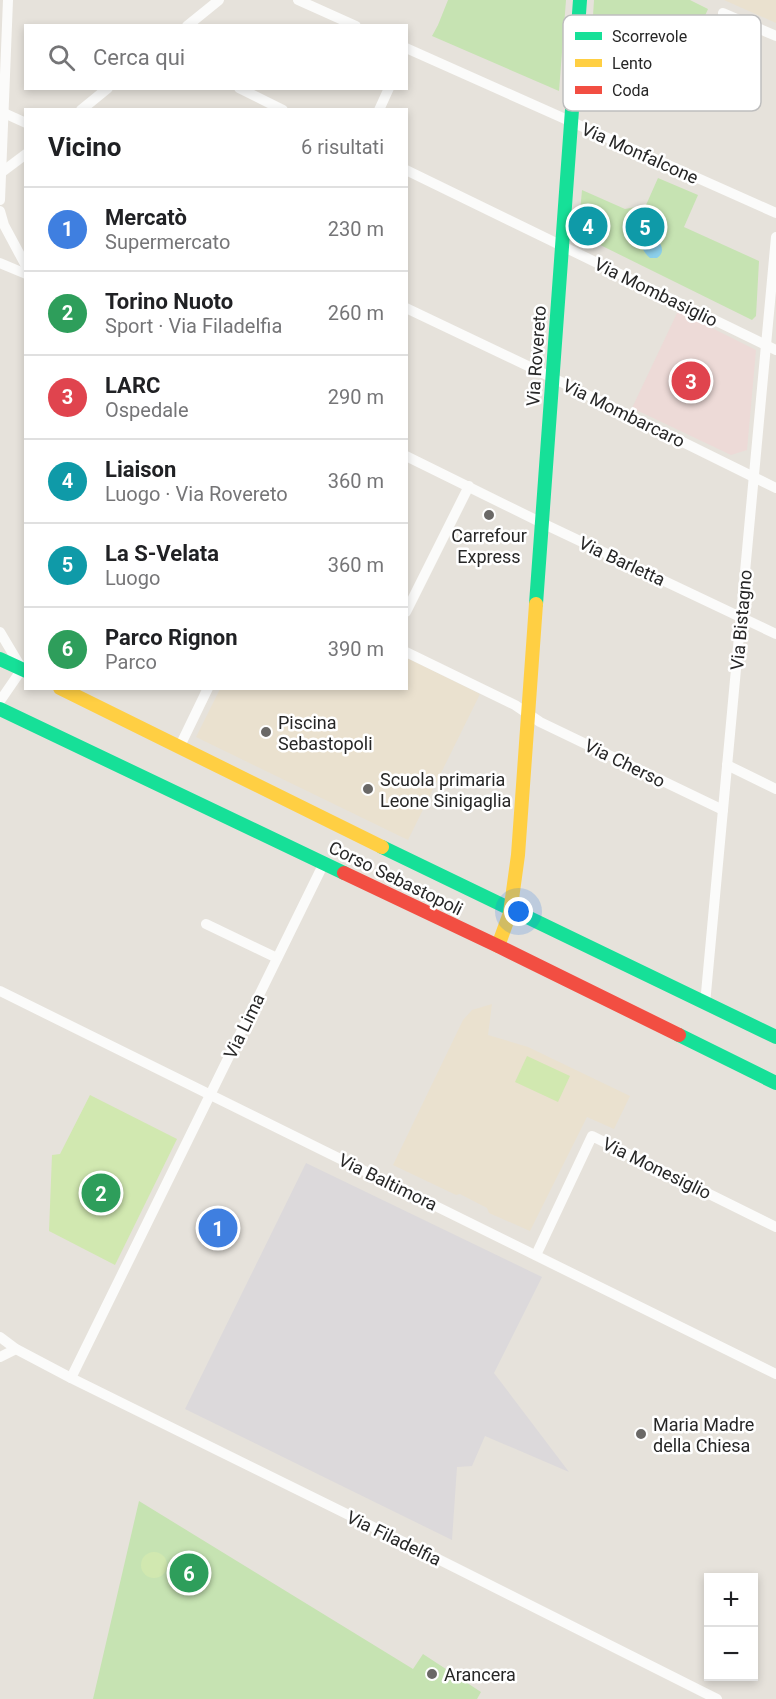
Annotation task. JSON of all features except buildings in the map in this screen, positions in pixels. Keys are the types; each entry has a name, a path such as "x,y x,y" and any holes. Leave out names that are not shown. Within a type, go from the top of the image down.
{"main road":[{"name":"Via Rovereto","path":"579,15 580,0"},
{"name":"Via Rovereto","path":"498,946 506,930 511,910 518,855 573,111"},
{"path":"0,659 24,670"},
{"name":"Corso Sebastopoli","path":"64,690 511,910 776,1037"},
{"name":"Corso Sebastopoli","path":"0,709 498,946 776,1083"}],"street":[{"path":"0,200 8,0"},
{"path":"189,24 219,0"},
{"path":"298,0 352,24"},
{"path":"723,13 728,15"},
{"path":"761,29 776,36"},
{"name":"Via Monfalcone","path":"408,50 776,213"},
{"path":"83,108 106,90"},
{"path":"243,90 279,108"},
{"path":"380,108 388,90"},
{"path":"4,113 24,122"},
{"path":"2,172 24,156"},
{"name":"Via Mombasiglio","path":"408,171 771,347"},
{"path":"0,211 4,225 24,262"},
{"name":"Via Bistagno","path":"705,1004 753,478 771,347 776,237"},
{"path":"0,263 24,273"},
{"name":"Via Mombarcaro","path":"408,309 776,488"},
{"name":"Via Barletta","path":"408,457 542,524 776,634"},
{"path":"408,608 469,486"},
{"path":"0,632 24,670 0,701"},
{"path":"408,653 515,705 528,714"},
{"path":"179,748 207,690"},
{"name":"Via Cherso","path":"528,714 540,722 723,810"},
{"path":"727,765 776,789"},
{"name":"Via Lima","path":"210,1094 324,863"},
{"path":"206,924 278,958"},
{"name":"Via Baltimora","path":"0,991 776,1374"},
{"path":"71,1378 210,1094"},
{"name":"Via Monesiglio","path":"536,1255 592,1136 776,1227"},
{"name":"Via Filadelfia","path":"0,1337 16,1349 71,1378 717,1699"},
{"path":"0,1357 16,1349"}],"shaded area":[{"path":"724,0 776,0 776,23"},
{"path":"678,311 756,350 747,450 731,455 632,408"},
{"name":"Scuola primaria Leone Sinigaglia","path":"408,658 480,694 408,840 196,737 220,690 408,690"},
{"path":"492,1004 488,1035 528,1047 630,1096 614,1129 587,1117 530,1231 489,1213 487,1208 460,1194 456,1195 393,1165 463,1020 472,1010"},
{"path":"306,1163 542,1277 494,1373 569,1472 485,1436 472,1466 457,1467 452,1540 185,1409"}],"green space":[{"path":"448,0 566,0 565,15 563,15 559,91 432,36"},
{"path":"594,0 690,0 708,9 705,15 593,15"},
{"path":"658,178 698,195 684,227 759,261 756,316 752,320 578,234 582,190 625,209 646,205"},
{"path":"527,1056 570,1076 558,1102 515,1082"},
{"path":"90,1095 177,1139 115,1265 49,1231 52,1155 60,1154"},
{"path":"139,1501 413,1669 423,1654 481,1692 477,1699 93,1699"},
{"path":"154,1552 163,1556 167,1565 163,1574 154,1578 145,1574 141,1565 145,1556"}],"water":[{"path":"649,235 661,245 662,252 657,258 650,258 643,250 643,239"}],"traffic: fast":[{"path":"579,15 580,0"},
{"path":"536,604 572,111"},
{"path":"0,659 24,670"},
{"path":"0,709 344,873"},
{"path":"382,847 776,1037"},
{"path":"679,1035 776,1083"}],"traffic: slow":[{"path":"498,946 510,913 518,855 536,604"},
{"path":"64,690 382,847"}],"traffic: jam":[{"path":"344,873 679,1035"}],"place":[{"name":"Liaison","path":"588,226"},
{"name":"La S-Velata","path":"645,227"},
{"name":"LARC","path":"691,381"},
{"name":"Carrefour Express","path":"489,515"},
{"name":"Piscina Sebastopoli","path":"266,732"},
{"name":"Scuola primaria Leone Sinigaglia","path":"368,789"},
{"name":"Torino Nuoto","path":"101,1193"},
{"name":"Mercatò","path":"218,1228"},
{"name":"Maria Madre della Chiesa","path":"641,1434"},
{"name":"Parco Rignon","path":"189,1573"},
{"name":"Arancera","path":"432,1674"}]}
